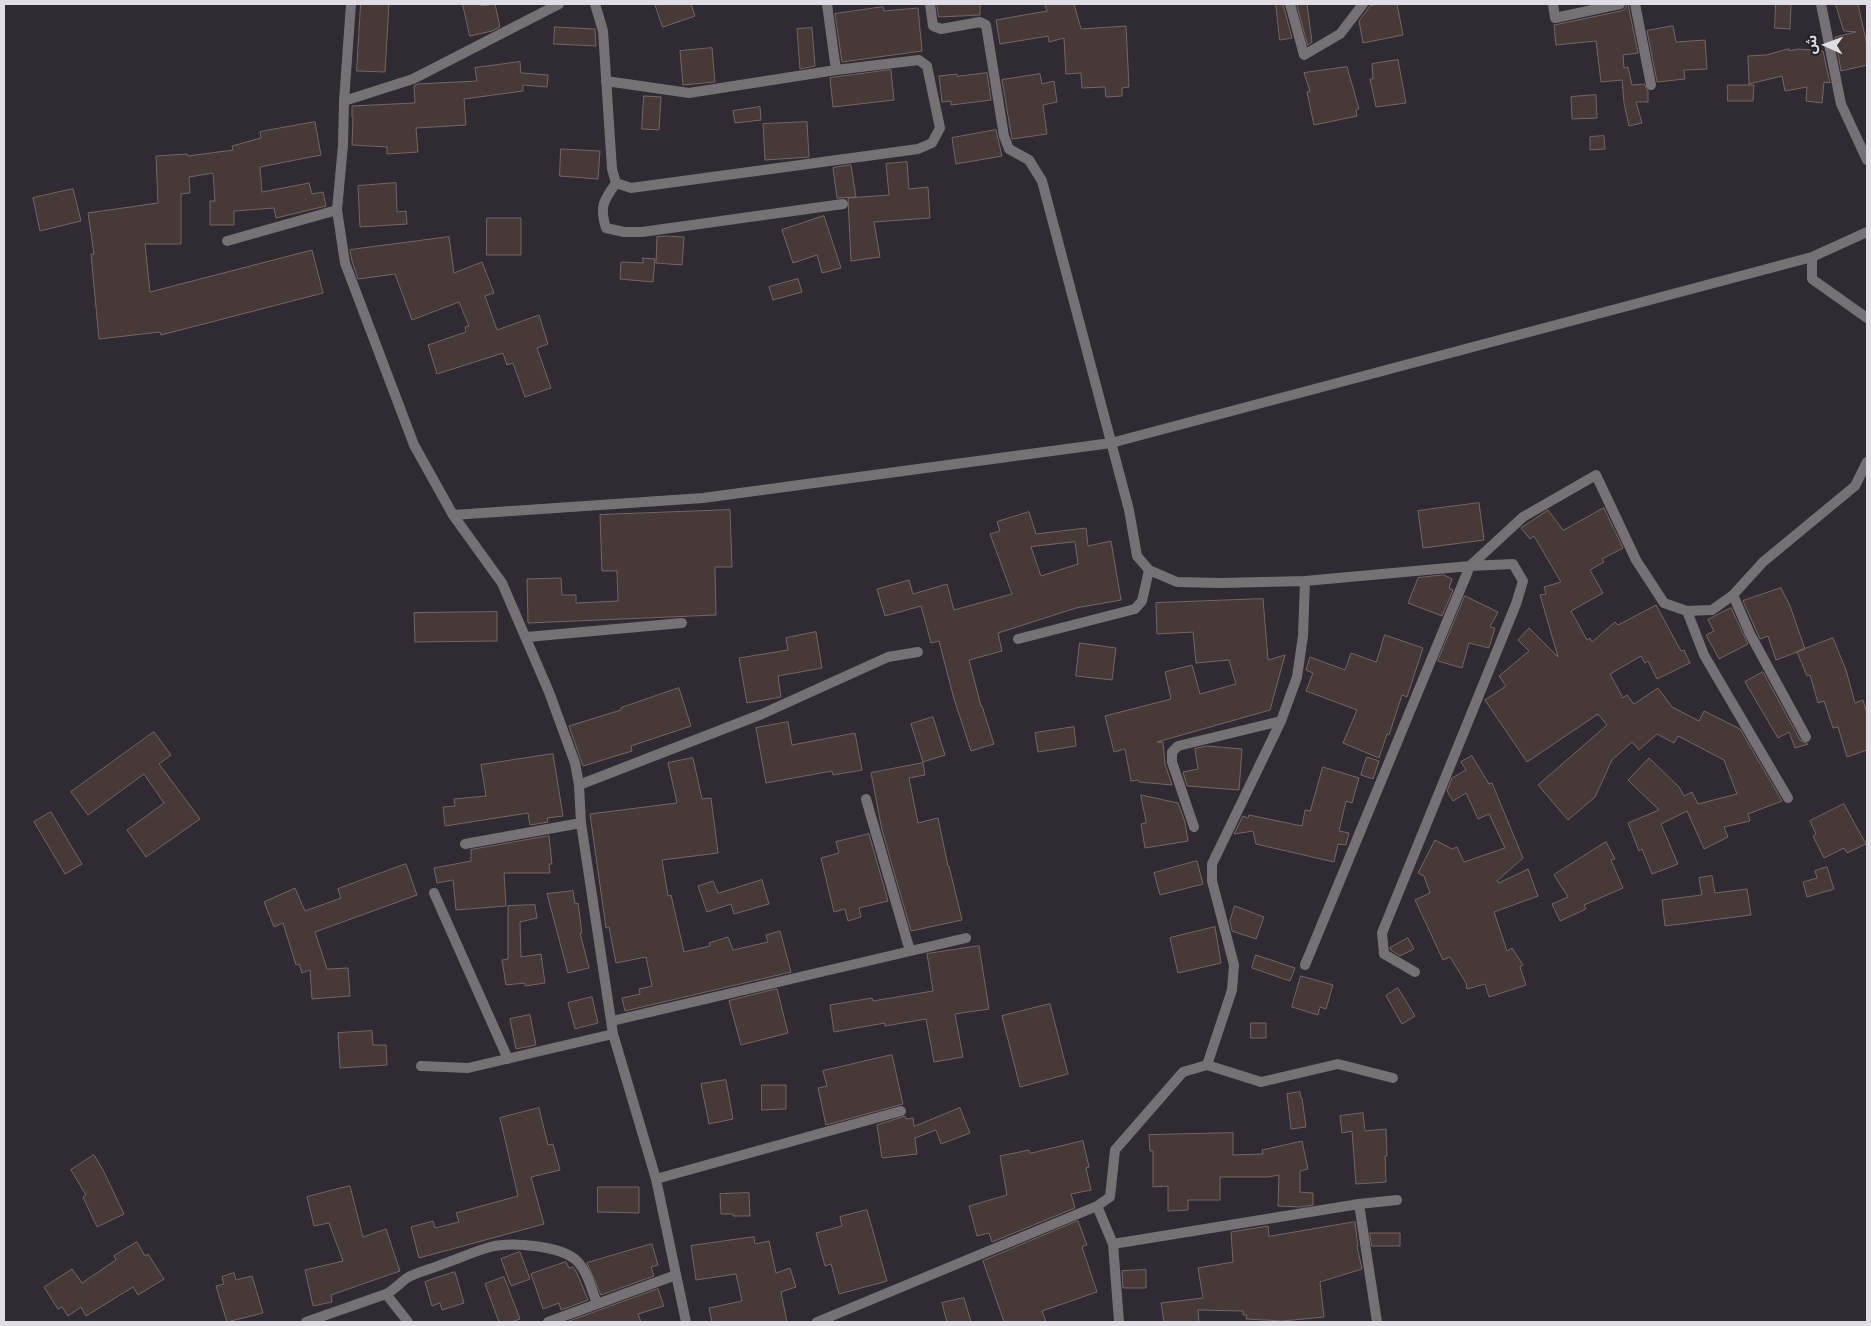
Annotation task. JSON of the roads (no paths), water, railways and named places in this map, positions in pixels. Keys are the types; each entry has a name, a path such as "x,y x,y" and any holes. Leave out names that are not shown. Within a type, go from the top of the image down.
{"street":[{"path":"351,4 343,145 337,210 346,263 414,445 453,515 502,583 550,692 575,763 579,785 581,823 613,1034 656,1179 686,1322"},
{"path":"344,101 413,79 559,4"},
{"path":"596,4 603,31 612,169 616,183"},
{"path":"827,4 836,70"},
{"path":"930,4 933,26 940,29 980,22 986,25 1004,136 1009,150 1029,160 1042,181 1129,510 1137,556 1149,570 1177,582 1222,583 1305,581 1470,566 1513,564 1523,581 1512,613 1382,933 1384,954 1415,972"},
{"path":"1290,4 1304,55 1340,34 1364,4"},
{"path":"1553,4 1556,18 1620,4"},
{"path":"1635,4 1650,86"},
{"path":"1821,4 1841,104 1867,160"},
{"path":"606,81 689,94 836,70 920,60 927,66 940,128 932,142 918,150 631,188 616,183"},
{"path":"616,183 604,200 602,214 606,228 624,232 642,232 843,204"},
{"path":"227,241 337,210"},
{"path":"453,515 703,498 1111,443 1812,257 1867,232"},
{"path":"1812,257 1812,279 1867,318"},
{"path":"1305,965 1470,566 1522,517 1596,475 1636,560 1664,603 1687,612 1712,610 1733,595 1763,562 1855,486 1867,462"},
{"path":"1018,639 1134,609 1142,600 1149,570"},
{"path":"1207,1065 1232,990 1234,965 1212,881 1212,864 1282,721 1297,677 1303,636 1305,581"},
{"path":"1733,595 1750,634 1806,738"},
{"path":"1687,612 1704,655 1788,798"},
{"path":"527,637 682,623"},
{"path":"579,785 762,714 888,657 918,652"},
{"path":"1194,827 1172,762 1172,752 1178,746 1282,721"},
{"path":"866,799 910,951"},
{"path":"466,844 581,823"},
{"path":"434,893 508,1058"},
{"path":"612,1021 966,938"},
{"path":"421,1066 468,1068 613,1034"},
{"path":"817,1322 1097,1206 1110,1197 1115,1150 1183,1072 1207,1065 1261,1082 1338,1064 1393,1078"},
{"path":"656,1179 901,1111"},
{"path":"1113,1244 1358,1204 1397,1200"},
{"path":"1358,1204 1377,1322"},
{"path":"1097,1206 1113,1244 1119,1322"},
{"path":"306,1322 386,1294 396,1289 408,1278 494,1246 543,1247 567,1254 577,1260 582,1268 597,1304"},
{"path":"548,1322 676,1275"},
{"path":"386,1294 408,1322"}]}
